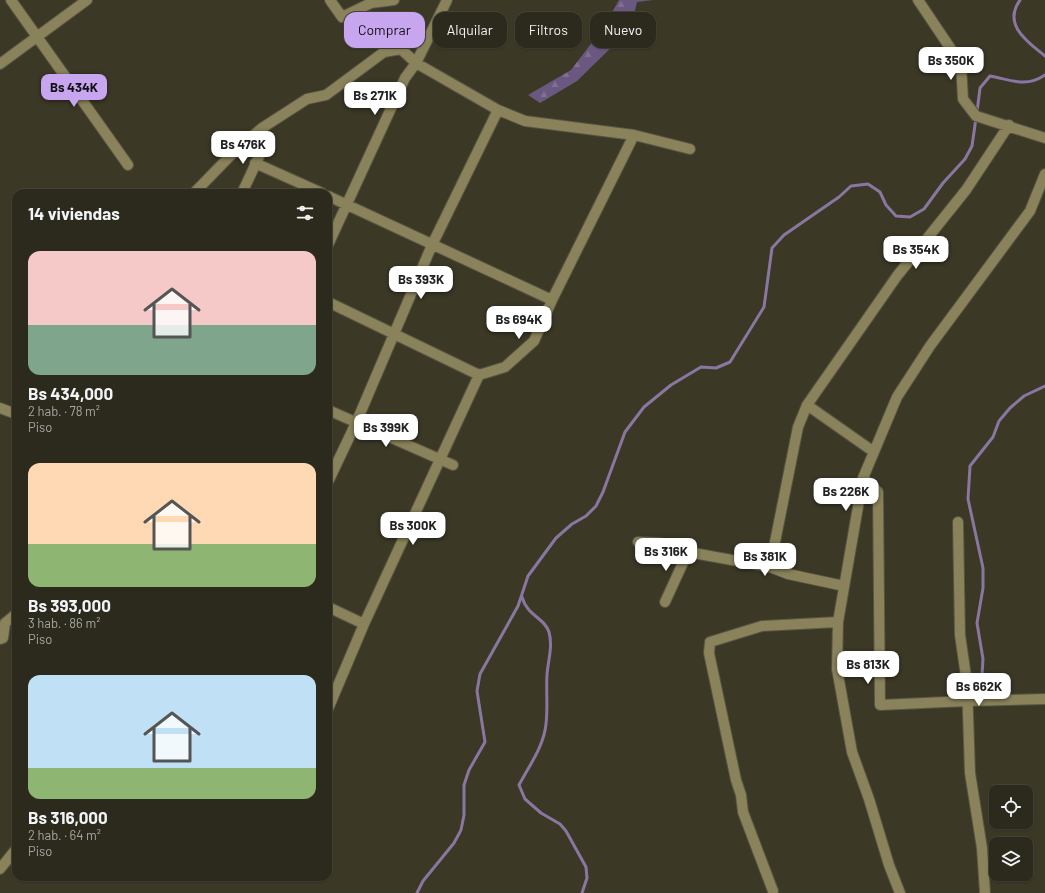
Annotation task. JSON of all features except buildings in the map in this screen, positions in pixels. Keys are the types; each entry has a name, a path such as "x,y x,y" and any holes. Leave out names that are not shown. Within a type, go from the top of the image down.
{"street":[{"path":"11,0 128,166"},
{"path":"0,64 38,38 88,0"},
{"path":"330,0 342,17 371,3 394,0"},
{"path":"332,236 405,78 416,63 447,0"},
{"path":"918,0 961,64 963,100 976,116 1009,125 1045,138"},
{"path":"198,189 232,154 262,128 307,99 326,95 384,52 400,49 416,63 498,110 525,121 634,135 690,149"},
{"path":"332,474 356,423 432,245 498,110"},
{"path":"770,567 798,427 807,405 897,276 966,190 1009,125"},
{"path":"332,304 479,375 505,367 534,341 552,300 634,135"},
{"path":"244,189 264,146"},
{"path":"255,163 313,189"},
{"path":"900,893 889,865 869,799 852,752 838,668 838,622 863,478 897,397 930,346 1030,211 1045,174"},
{"path":"332,198 552,300"},
{"path":"332,700 364,624 479,375"},
{"path":"807,405 874,452"},
{"path":"0,408 12,412"},
{"path":"332,412 453,465"},
{"path":"863,478 878,492 880,705 968,700 1045,699"},
{"path":"958,522 960,635 968,700 970,773 982,848 984,893"},
{"path":"638,542 660,544 688,552 770,567 788,574 844,586"},
{"path":"665,602 688,552"},
{"path":"332,609 364,624"},
{"path":"0,639 3,638 5,624 12,618"},
{"path":"772,891 743,812 741,795 736,780 709,653 710,642 762,626 838,622"},
{"path":"0,869 12,854"}],"green space":[{"path":"619,0 653,0 637,2 635,12 612,12"},
{"path":"590,45 590,48 611,48 577,81 540,103 528,95 571,70"}],"waterway":[{"path":"1020,0 1015,9 1014,17 1019,32 1031,45 1045,56"},
{"path":"977,112 980,88 990,76 1012,81 1025,82 1038,79 1045,75"},
{"path":"417,893 423,881 454,843 461,830 464,815 464,785 469,770 485,742 477,691 480,674 518,606 528,576 556,538 572,524 586,516 596,506 603,492 625,432 644,407 671,385 701,367 716,368 730,362 764,307 772,248 784,235 839,197 851,186 868,184 880,192 886,205 896,216 910,217 924,209 943,183 965,159 972,146 976,118"},
{"path":"982,675 983,659 977,623 983,588 983,568 968,499 970,466 993,437 999,421 1010,408 1024,396 1045,386"},
{"path":"522,597 528,609 547,627 551,643 547,675 547,712 545,732 536,756 519,785 525,799 541,813 560,824 566,831 586,867 587,878 582,893"}]}
